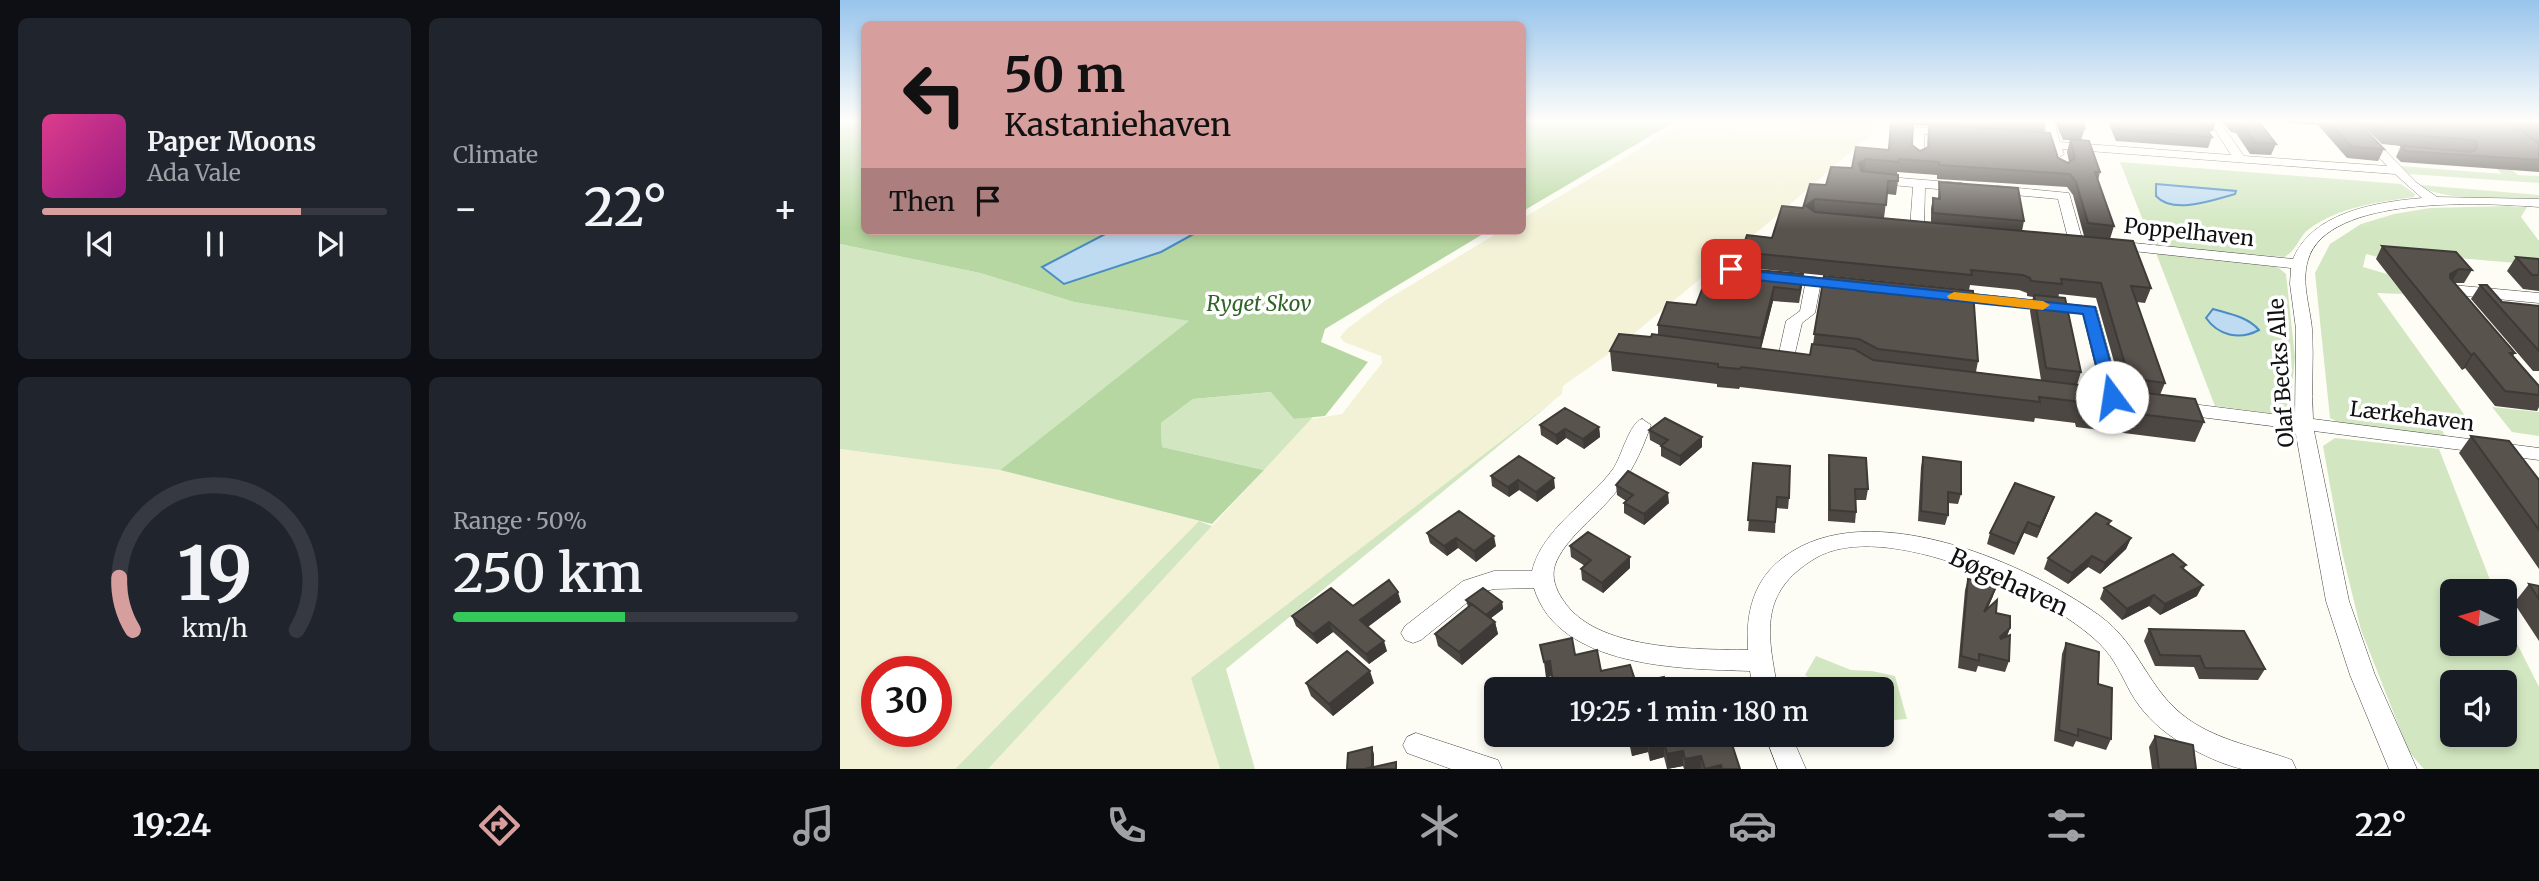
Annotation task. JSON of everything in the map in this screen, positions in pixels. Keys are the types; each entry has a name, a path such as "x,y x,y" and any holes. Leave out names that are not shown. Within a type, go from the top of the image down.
{"street":[{"path":"2060,158 2063,170"},
{"path":"2228,158 2399,171"},
{"path":"2387,158 2413,186 2434,201"},
{"name":"Poppelhaven","path":"1864,179 2064,196 2070,241 2298,264"},
{"path":"1917,228 1919,184"},
{"path":"2298,264 2310,242 2341,221 2368,211 2434,201 2539,203"},
{"name":"Olaf Becks Alle","path":"2298,264 2297,282 2304,327 2304,426 2326,555 2342,617 2369,693 2403,769"},
{"path":"1762,276 1865,287"},
{"path":"1786,356 1794,321 1807,313 1813,282"},
{"path":"2469,310 2452,290 2539,298"},
{"path":"1930,294 2090,310 2113,401"},
{"name":"Lærkehaven","path":"2153,405 2515,451 2535,463"},
{"path":"1642,425 1631,456 1616,478 1569,528 1546,561 1542,579 1552,608 1578,629 1615,646 1680,658 1760,661"},
{"name":"Bøgehaven","path":"1763,677 1760,661 1763,597 1783,569 1797,556 1822,544 1854,537 1889,538 1928,546 2007,576 2082,615 2108,636 2125,657 2141,688 2162,713 2183,730 2218,748 2281,769"},
{"path":"1413,632 1471,587 1494,580 1542,579"},
{"path":"1416,745 1489,769"},
{"path":"1783,747 1792,769"}],"green space":[{"name":"Ryget Skov","path":"840,158 861,158 861,235 1103,235 1043,267 1064,284 1161,252 1192,235 1481,235 1325,329 1321,342 1368,362 1325,416 1294,419 1271,392 1193,399 1161,423 1162,447 1264,470 1212,524 1000,470 1189,321 1074,302 980,273 840,244"},
{"path":"1526,158 1613,158 1526,209"},
{"path":"1625,158 1844,158 1614,350 1563,386 1562,394 1192,678 1220,769 987,769 1311,419 1342,414 1382,363 1381,356 1344,342 1340,337 1348,328 1386,300 1494,235 1526,235 1526,216"},
{"path":"2467,158 2497,158 2518,175 2539,176 2539,183 2409,174 2400,166 2502,174 2488,160"},
{"path":"2120,162 2401,184 2415,194 2414,197 2333,215 2309,229 2284,257 2153,246"},
{"path":"2420,185 2539,195 2539,200 2458,196 2429,190"},
{"path":"2527,207 2521,217 2539,241 2539,265 2412,254 2397,262 2366,254 2363,267 2387,274 2403,294 2377,293 2474,428 2438,424 2447,439 2344,425 2330,418 2315,273 2330,244 2361,224 2394,214 2430,208"},
{"path":"840,244 980,273 1074,302 1190,321 1000,470 840,449"},
{"path":"2156,253 2265,263 2286,274 2295,357 2290,410 2274,414 2215,406"},
{"path":"1272,392 1294,419 1313,417 1264,470 1162,447 1161,423 1193,399"},
{"path":"1556,399 1226,669 1255,769 1220,769 1191,678"},
{"path":"2492,407 2539,412 2539,436 2512,432"},
{"path":"2335,438 2439,449 2490,579 2440,579 2440,656 2517,656 2517,644 2539,687 2539,769 2424,769 2409,752 2361,630 2342,552 2323,446"},
{"path":"840,449 1000,470 1199,521 955,769 840,769"},
{"path":"1199,521 1212,526 988,769 955,769"},
{"path":"1816,656 1851,670 1895,676 1907,719 1894,720 1894,677 1805,675"}],"water":[{"path":"2156,184 2236,191 2235,194 2205,202 2172,205 2156,196"},
{"path":"1103,235 1192,235 1161,252 1064,284 1042,267"},
{"path":"2213,309 2244,319 2259,330 2237,336 2223,332 2206,318"}],"building":[{"path":"1854,158 2058,158 2068,163 2075,158 2095,158 2100,172 2095,172 2114,226 2088,223 2076,182 2070,174 1939,165 1939,162 1899,159 1899,162 1866,159 1859,163 1861,171 1898,175 1898,181 1888,181 1886,205 1815,199 1806,206 1815,212 2133,241 2151,288 2131,286 2165,383 2129,378 2101,283 2061,279 2062,284 2031,281 2023,275 1971,270 1972,275 1741,252 1747,235 1772,238 1782,206 1803,208 1810,184 1826,185 1831,167 1852,168"},
{"path":"2508,158 2539,158 2539,160"},
{"path":"1939,182 2018,188 2024,221 1933,213 1933,198 1940,199"},
{"path":"2382,246 2456,252 2472,270 2459,269 2450,274 2450,278 2515,353 2510,353 2539,386 2539,395 2505,391 2474,353 2471,355"},
{"path":"2516,257 2539,259 2539,275 2532,275"},
{"path":"1711,266 1803,274 1800,290 1774,287 1761,338 1658,325 1667,302 1696,305"},
{"path":"1824,276 1973,291 1978,361 1878,349 1859,339 1814,334"},
{"path":"2480,285 2487,285 2502,302 2539,306 2539,351"},
{"path":"2034,295 2065,298 2081,372 2046,368"},
{"path":"1619,334 1651,337 1652,334 1810,355 1812,344 1854,349 1873,360 2195,399 2204,422 2082,407 2081,402 2039,397 2040,402 1741,367 1718,367 1718,364 1610,351"},
{"path":"1565,408 1599,427 1583,439 1565,429 1556,435 1540,425"},
{"path":"1665,418 1702,437 1680,456 1661,446 1668,440 1649,430"},
{"path":"2471,436 2509,441 2539,480 2539,530"},
{"path":"1829,455 1866,458 1868,489 1855,489 1856,512 1830,510"},
{"path":"1519,456 1554,478 1536,492 1518,480 1508,487 1491,476"},
{"path":"1923,457 1961,462 1961,494 1948,492 1948,515 1921,511"},
{"path":"1753,463 1790,466 1789,498 1777,497 1775,522 1748,520"},
{"path":"1628,471 1668,493 1644,514 1624,503 1633,495 1616,485"},
{"path":"2015,483 2054,497 2040,527 2028,522 2017,544 1990,533"},
{"path":"1459,511 1494,536 1474,551 1456,538 1444,546 1427,533"},
{"path":"2096,513 2111,521 2107,524 2131,538 2105,563 2092,556 2072,573 2048,558"},
{"path":"1588,532 1630,557 1602,583 1581,569 1591,560 1570,546"},
{"path":"2173,554 2186,565 2181,567 2203,585 2165,604 2154,595 2127,609 2104,588"},
{"path":"1968,579 1997,585 1984,612 1997,600 1996,613 2010,616 2010,628 2000,637 2001,639 2010,635 2009,661 1979,654 1979,661 1961,656"},
{"path":"1389,580 1398,592 1360,620 1384,641 1366,654 1329,622 1313,634 1292,616 1331,588 1353,606"},
{"path":"2529,584 2539,586 2539,599"},
{"path":"1483,588 1502,602 1486,615 1466,600"},
{"path":"1472,604 1495,622 1459,652 1435,634"},
{"path":"2149,629 2244,631 2265,669 2205,668 2200,656 2160,655"},
{"path":"1572,638 1575,655 1597,650 1601,671 1630,665 1634,677 1552,677 1550,661 1544,662 1540,645"},
{"path":"2066,643 2099,652 2098,684 2112,688 2111,739 2078,729 2078,736 2059,730"},
{"path":"1347,651 1370,671 1329,704 1306,683"},
{"path":"2155,736 2193,745 2196,769 2159,769"},
{"path":"1372,747 1372,767 1347,769 1348,753"},
{"path":"1665,747 1733,747 1740,769 1722,769 1721,765 1705,769 1701,756 1685,759 1683,751 1667,754"},
{"path":"1396,762 1396,769 1365,769"}],"slow traffic":[{"path":"1954,296 2043,305"}],"route":[{"path":"1731,269 1737,274 2090,310 2112,397"}]}
